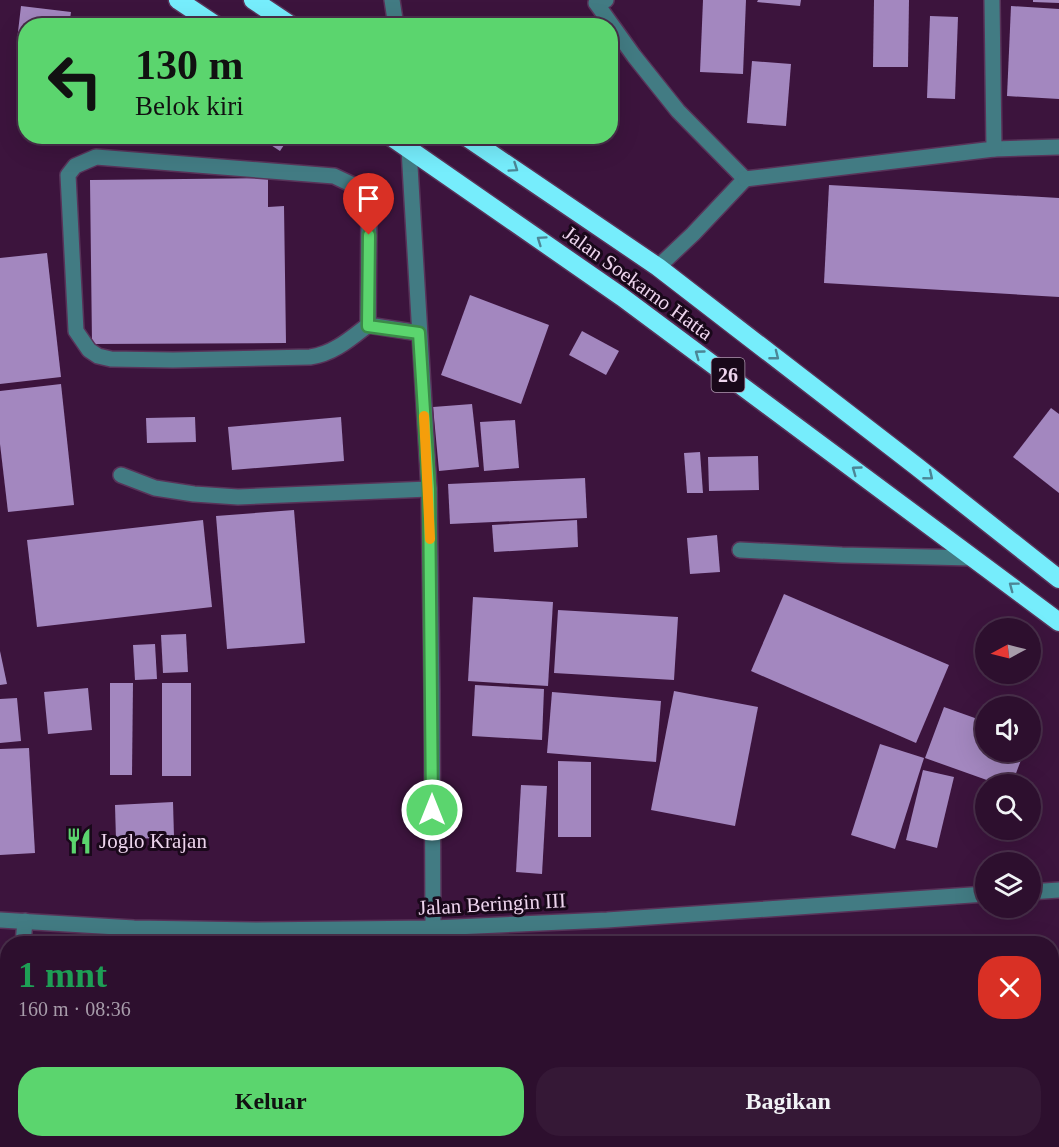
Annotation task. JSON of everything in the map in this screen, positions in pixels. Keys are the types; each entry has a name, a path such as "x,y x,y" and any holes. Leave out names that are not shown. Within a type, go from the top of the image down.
{"highway":[{"path":"178,0 205,18"},
{"path":"253,0 280,18"},
{"name":"Jalan Soekarno Hatta","path":"402,144 622,297 1059,622"},
{"name":"Jalan Soekarno Hatta","path":"477,144 658,267 1057,572"}],"street":[{"path":"392,0 395,18"},
{"path":"992,0 994,149"},
{"path":"598,1 609,18"},
{"path":"618,32 634,56 678,111 745,179"},
{"path":"658,267 745,179 994,149 1059,147"},
{"path":"409,149 429,489 433,928"},
{"path":"368,326 369,213 361,194 345,180 334,176 96,157 81,162 71,169 68,175 76,331 83,344 98,356 130,360 310,357 325,354 342,345 368,326 419,333"},
{"path":"121,475 155,488 238,497 429,489"},
{"path":"740,550 973,558"},
{"path":"1041,891 1059,890"},
{"name":"Jalan Beringin III","path":"0,920 134,928 256,930 433,928 607,920 975,895"},
{"path":"24,936 25,921"}],"building":[{"path":"703,0 746,0 743,74 700,72"},
{"path":"758,0 801,0 800,6 757,2"},
{"path":"874,0 909,0 908,67 873,67"},
{"path":"1033,0 1059,0 1059,3 1033,2"},
{"path":"21,6 71,12 70,18 20,18"},
{"path":"1011,6 1059,9 1059,99 1007,96"},
{"path":"930,16 958,17 955,99 927,98"},
{"path":"752,61 791,64 786,126 747,123"},
{"path":"269,144 285,144 280,151"},
{"path":"268,178 268,207 284,206 286,343 92,344 90,180"},
{"path":"829,185 1059,198 1059,297 824,283"},
{"path":"47,253 61,377 0,384 0,258"},
{"path":"470,295 549,325 521,404 441,375"},
{"path":"582,331 619,351 606,375 569,355"},
{"path":"61,384 74,505 8,512 0,444 0,391"},
{"path":"472,404 479,467 439,471 433,407"},
{"path":"1051,408 1059,414 1059,493 1013,457"},
{"path":"195,417 196,442 147,443 146,418"},
{"path":"341,417 344,461 232,470 228,427"},
{"path":"515,420 519,468 484,471 480,422"},
{"path":"700,452 703,493 687,493 684,453"},
{"path":"758,456 759,490 709,491 708,457"},
{"path":"585,478 587,518 450,524 448,484"},
{"path":"294,510 305,643 227,649 216,516"},
{"path":"203,520 212,607 37,627 27,540"},
{"path":"577,520 578,547 494,552 492,525"},
{"path":"717,535 720,572 690,574 687,538"},
{"path":"784,594 949,665 916,743 751,671"},
{"path":"473,597 553,602 548,686 468,681"},
{"path":"558,610 678,617 674,680 554,673"},
{"path":"186,634 188,672 163,673 161,635"},
{"path":"155,644 157,679 135,680 133,645"},
{"path":"0,651 7,684 0,685"},
{"path":"110,683 133,683 132,775 110,775"},
{"path":"162,683 191,683 191,776 162,776"},
{"path":"475,685 544,689 542,740 472,736"},
{"path":"88,688 92,730 48,734 44,692"},
{"path":"674,691 758,707 735,826 651,810"},
{"path":"552,692 661,701 656,762 547,753"},
{"path":"17,698 21,741 0,743 0,699"},
{"path":"944,707 975,718 975,762 1020,762 1016,774 975,774 975,776 925,758"},
{"path":"880,744 924,758 895,849 851,835"},
{"path":"29,748 35,853 0,855 0,749"},
{"path":"558,761 591,762 591,837 558,837"},
{"path":"923,770 954,777 937,848 906,840"},
{"path":"521,785 547,786 542,874 516,872"},
{"path":"173,802 174,837 116,840 115,805"}],"slow traffic":[{"path":"424,416 430,539"}],"place":[{"name":"Joglo Krajan","path":"79,841"}],"route":[{"path":"369,235 368,326 419,333 429,489 432,810"}]}
